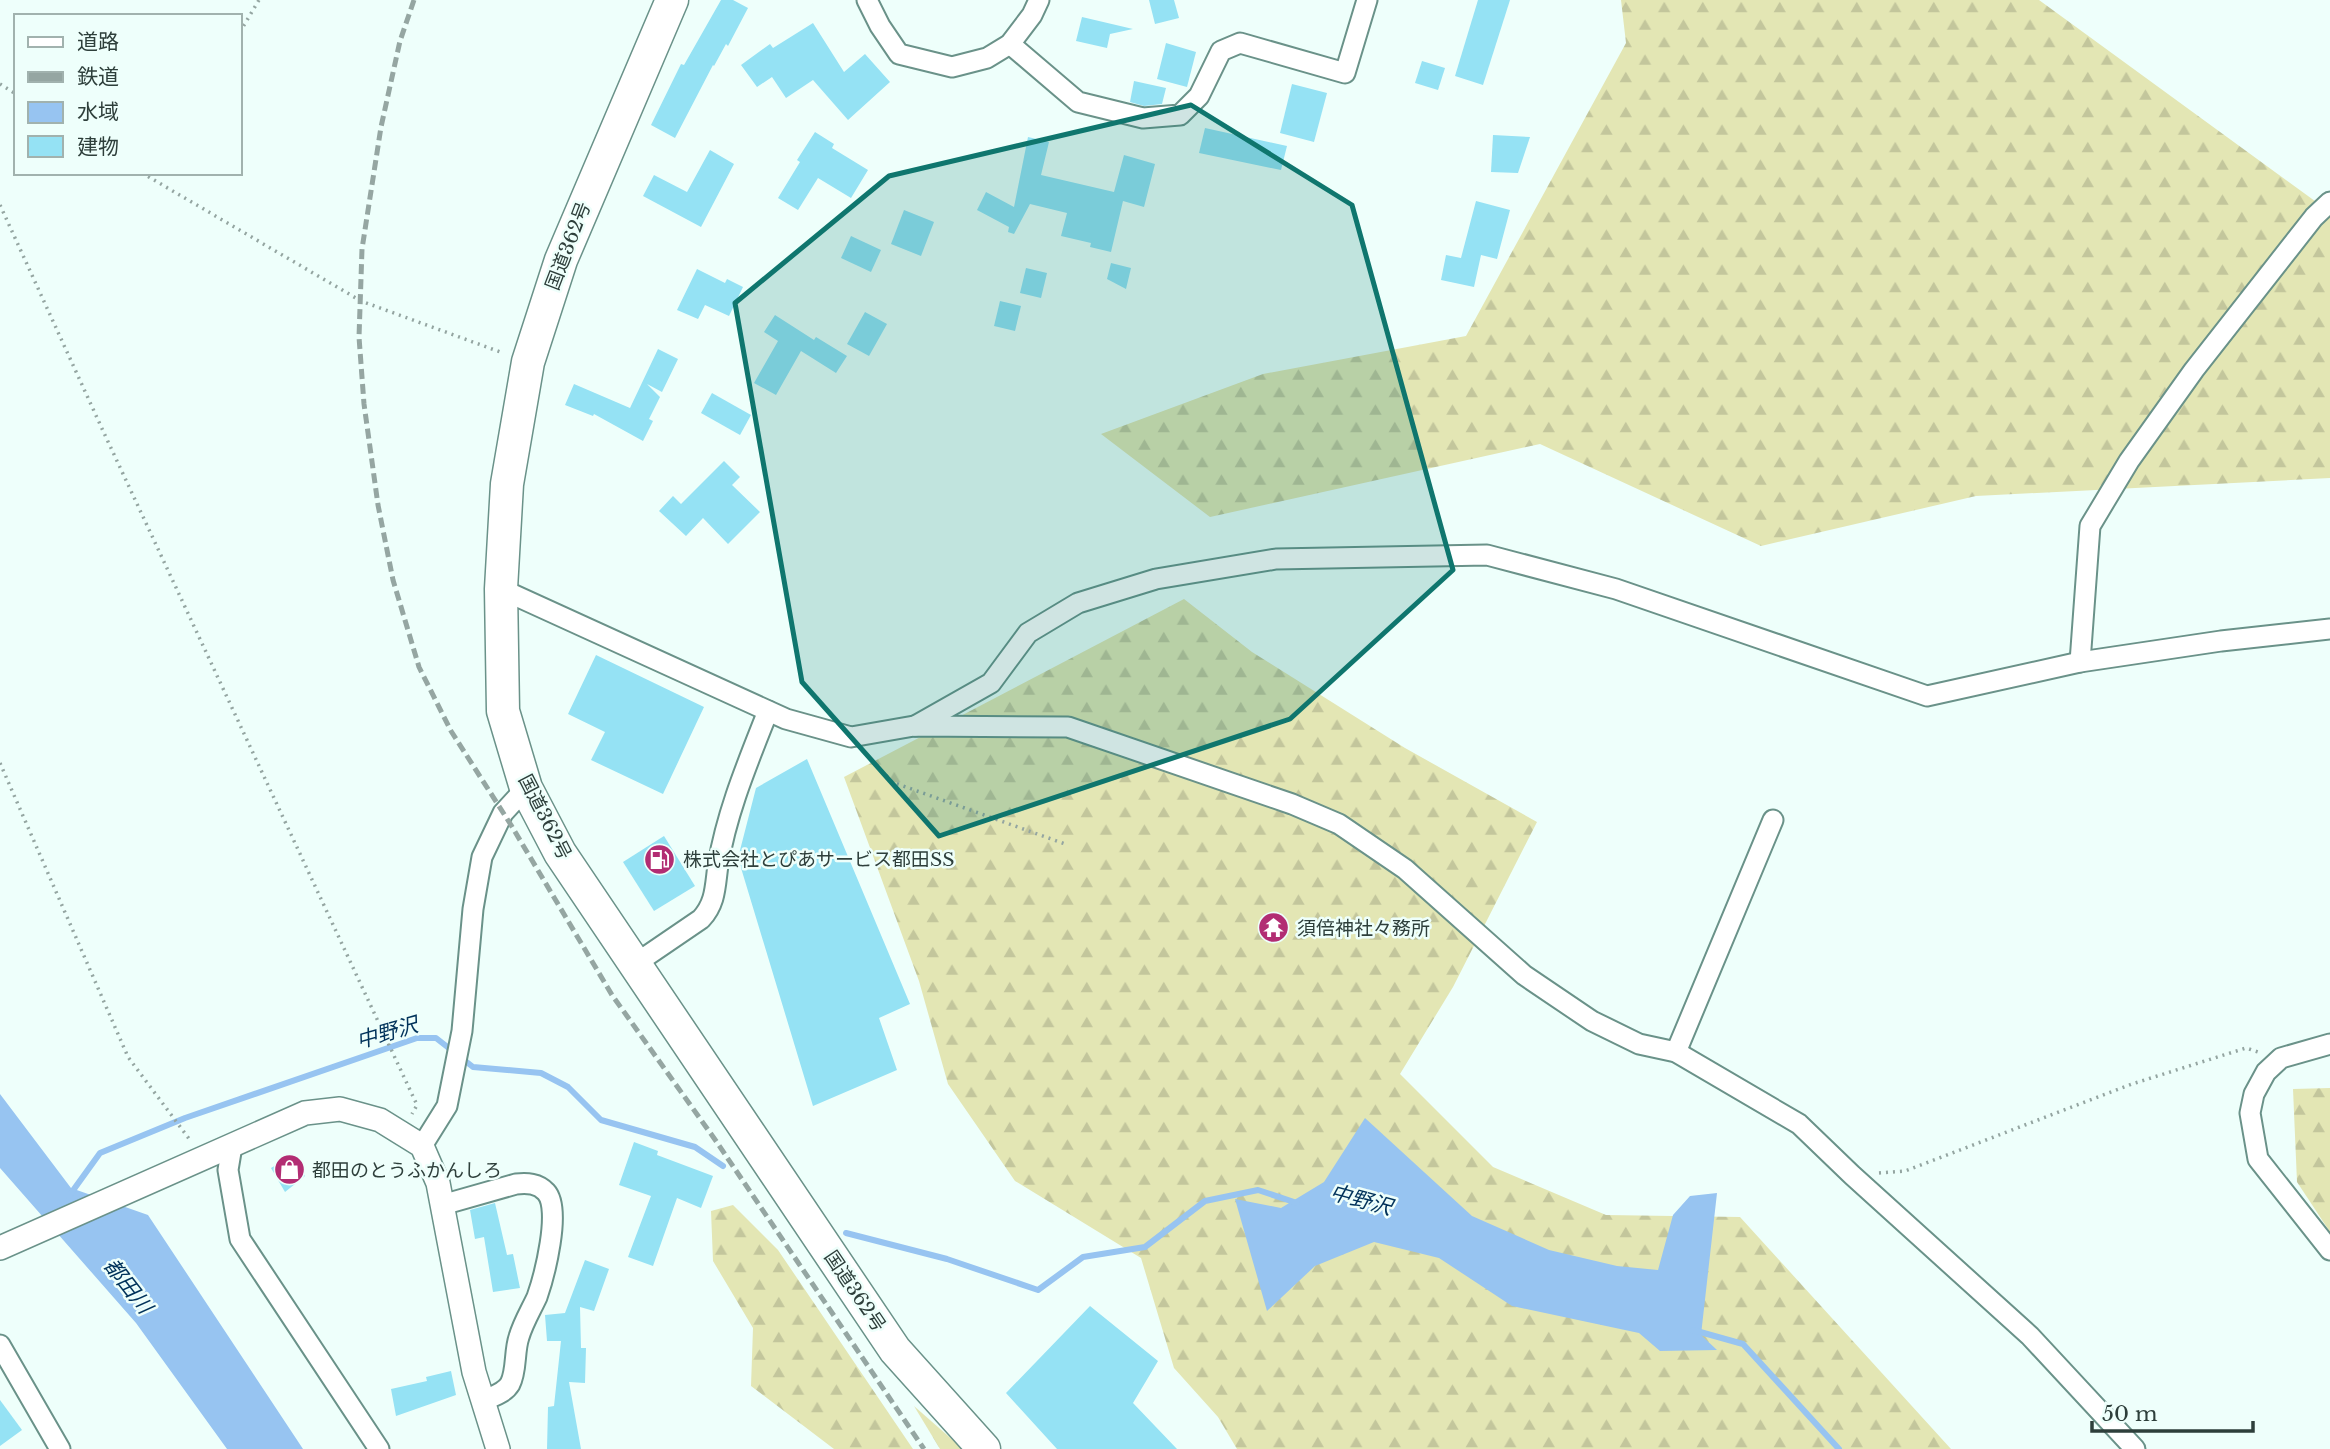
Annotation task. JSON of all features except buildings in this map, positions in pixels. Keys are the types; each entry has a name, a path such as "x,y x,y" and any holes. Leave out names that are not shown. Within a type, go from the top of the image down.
{"highway":[{"name":"国道362号","path":"672,0 561,260 528,362 507,484 501,589 503,710 526,788 560,853 895,1350 984,1449"}],"street":[{"path":"867,0 899,54 952,67 987,58 1010,44 1032,15 1039,0"},
{"path":"1010,44 1077,102 1143,118 1180,115 1199,96 1222,51 1240,43 1345,73 1367,0"},
{"path":"2080,662 2090,526 2129,461 2194,370 2315,217 2330,202"},
{"path":"914,726 991,683 1028,633 1078,603 1156,579 1276,559 1487,555 1616,589 1927,696 2080,662 2221,641 2330,629"},
{"path":"501,589 786,719 851,737 914,726 1068,727 1292,804 1339,824 1405,869 1524,975 1591,1021 1639,1044 1676,1052 1799,1124 2030,1336 2135,1449"},
{"path":"635,964 709,911 715,897 723,835 768,711"},
{"path":"422,1146 447,1106 450,1094 462,1031 473,909 482,857 503,813 526,788"},
{"path":"1676,1052 1773,820"},
{"path":"2330,1044 2281,1058 2266,1072 2253,1094 2250,1113 2258,1159 2330,1250"},
{"path":"0,1248 305,1113 340,1109 380,1119 422,1146 438,1183 474,1372 498,1449"},
{"path":"232,1146 228,1170 240,1239 379,1449"},
{"path":"442,1205 528,1183 539,1186 548,1193 552,1202 549,1250 537,1297 514,1350 511,1383 502,1393 483,1401"},
{"path":"0,1345 60,1449"}],"path":[{"path":"242,29 259,0"},
{"path":"145,175 362,301 528,362"},
{"path":"150,179 153,175"},
{"path":"0,205 417,1105 402,1132"},
{"path":"851,737 892,782 1068,845"},
{"path":"0,763 128,1058 193,1163"},
{"path":"1852,1175 1905,1171 2132,1084 2246,1048 2281,1058"}],"highlighted area":[{"path":"1191,105 1352,205 1453,570 1290,719 939,836 802,682 735,303 889,176"}],"green space":[{"path":"1621,0 2039,0 2330,212 2330,478 1976,496 1761,546 1540,444 1210,517 1101,434 1263,374 1466,336 1626,43"},
{"path":"1184,599 1252,652 1405,748 1537,822 1453,987 1400,1074 1493,1167 1606,1215 1740,1217 1951,1449 1237,1449 1218,1417 1174,1368 1141,1258 1015,1181 948,1084 919,981 844,777"},
{"path":"2330,1088 2330,1232 2297,1182 2293,1089"},
{"path":"733,1205 778,1250 913,1449 834,1449 751,1386 753,1328 713,1261 711,1211"},
{"path":"914,1406 963,1449 940,1449"}],"water":[{"name":"都田川","path":"0,1094 71,1188 148,1215 303,1449 227,1449 136,1323 0,1168"},
{"path":"1365,1118 1472,1216 1549,1250 1617,1266 1658,1270 1673,1215 1690,1196 1717,1193 1701,1335 1717,1350 1660,1351 1639,1333 1512,1306 1439,1258 1374,1242 1315,1266 1267,1311 1235,1199 1281,1208 1324,1182"}],"waterway":[{"name":"中野沢","path":"69,1196 100,1153 185,1118 417,1038 436,1038 473,1067 541,1073 568,1087 601,1120 695,1147 723,1166"},
{"name":"中野沢","path":"846,1233 947,1259 1038,1290 1083,1257 1145,1247 1205,1201 1258,1190 1297,1203"},
{"name":"中野沢","path":"1693,1330 1743,1344 1839,1449"}],"railway":[{"path":"414,0 400,41 381,127 362,249 359,337 364,404 378,505 393,580 419,667 451,731 511,825 612,995 716,1141 924,1449"}],"place":[{"name":"株式会社とぴあサービス都田SS","path":"660,859"},
{"name":"須倍神社々務所","path":"1274,928"},
{"name":"都田のとうふかんしろ","path":"289,1170"}]}
